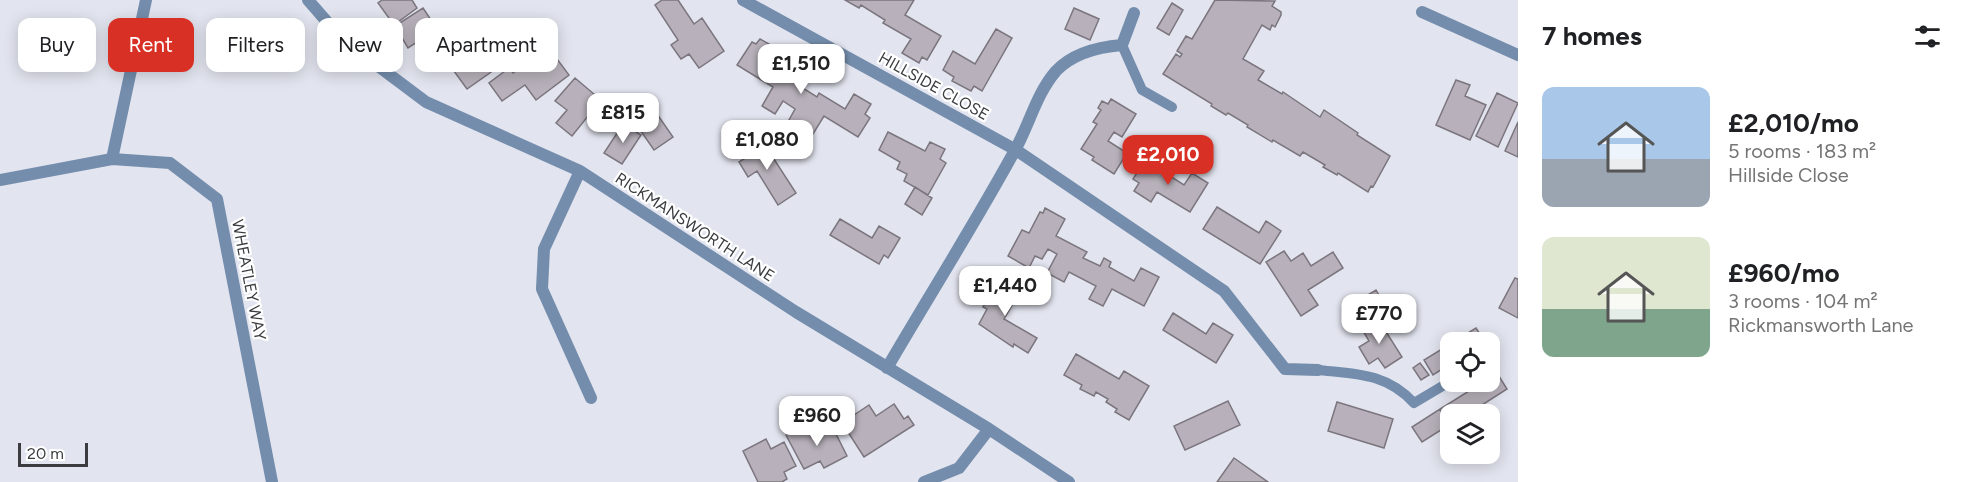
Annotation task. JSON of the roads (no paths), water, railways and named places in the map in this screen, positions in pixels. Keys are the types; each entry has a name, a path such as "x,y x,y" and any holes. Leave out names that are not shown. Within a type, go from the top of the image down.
{"street":[{"path":"112,159 146,0"},
{"name":"RICKMANSWORTH LANE","path":"308,0 342,39 426,102 580,171 796,312 989,429 1068,482"},
{"name":"HILLSIDE CLOSE","path":"743,0 1016,150 1224,291 1285,369 1318,370"},
{"path":"1422,12 1518,55"},
{"path":"887,368 1016,150 1036,105 1055,72 1068,61 1098,47 1122,45 1134,13"},
{"name":"WHEATLEY WAY","path":"0,180 112,159 170,163 217,199 272,482"},
{"path":"580,171 544,249 542,289 591,398"},
{"path":"924,482 959,468 989,429"}],"lane":[{"path":"1122,45 1142,90 1172,107"},
{"path":"1318,370 1374,376 1401,390 1414,404 1440,388"}]}
